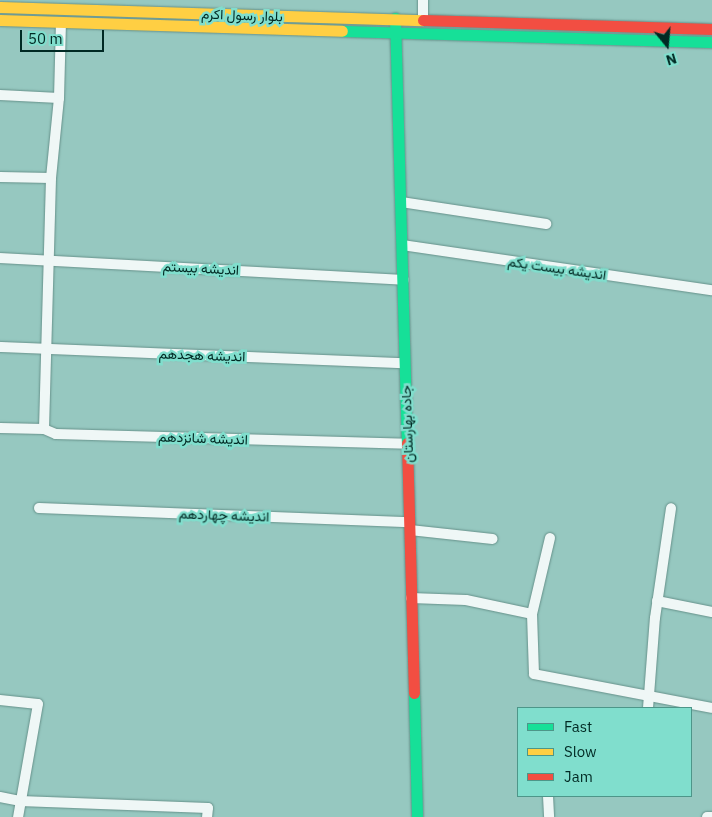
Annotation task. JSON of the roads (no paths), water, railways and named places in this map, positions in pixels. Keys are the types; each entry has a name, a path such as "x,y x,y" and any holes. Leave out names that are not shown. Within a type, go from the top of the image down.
{"main road":[{"name":"بلوار رسول اکرم","path":"0,7 98,5 712,29"},
{"path":"394,32 395,18"},
{"name":"بلوار رسول اکرم","path":"0,20 712,42"},
{"name":"جاده بهارستان","path":"394,32 402,245 417,817"}],"street":[{"path":"423,18 424,0"},
{"path":"44,429 51,259 51,178 59,98 61,23"},
{"path":"0,96 59,98"},
{"path":"0,177 51,178"},
{"path":"400,202 546,224"},
{"name":"اندیشه بیست یکم","path":"402,245 712,290"},
{"name":"اندیشه بیستم","path":"0,258 51,259 403,280"},
{"name":"اندیشه هجدهم","path":"0,347 405,364"},
{"name":"اندیشه شانزدهم","path":"0,428 44,429 56,434 407,444"},
{"name":"اندیشه چهاردهم","path":"39,508 410,526 493,539"},
{"path":"648,707 657,601 671,508"},
{"path":"550,538 532,614 534,674 712,708"},
{"path":"411,598 466,600 532,614"},
{"path":"657,601 712,612"},
{"path":"0,700 38,704 18,817"},
{"path":"0,797 20,801 208,808 207,817"},
{"path":"548,797 549,817"},
{"path":"707,817 712,817"}]}
